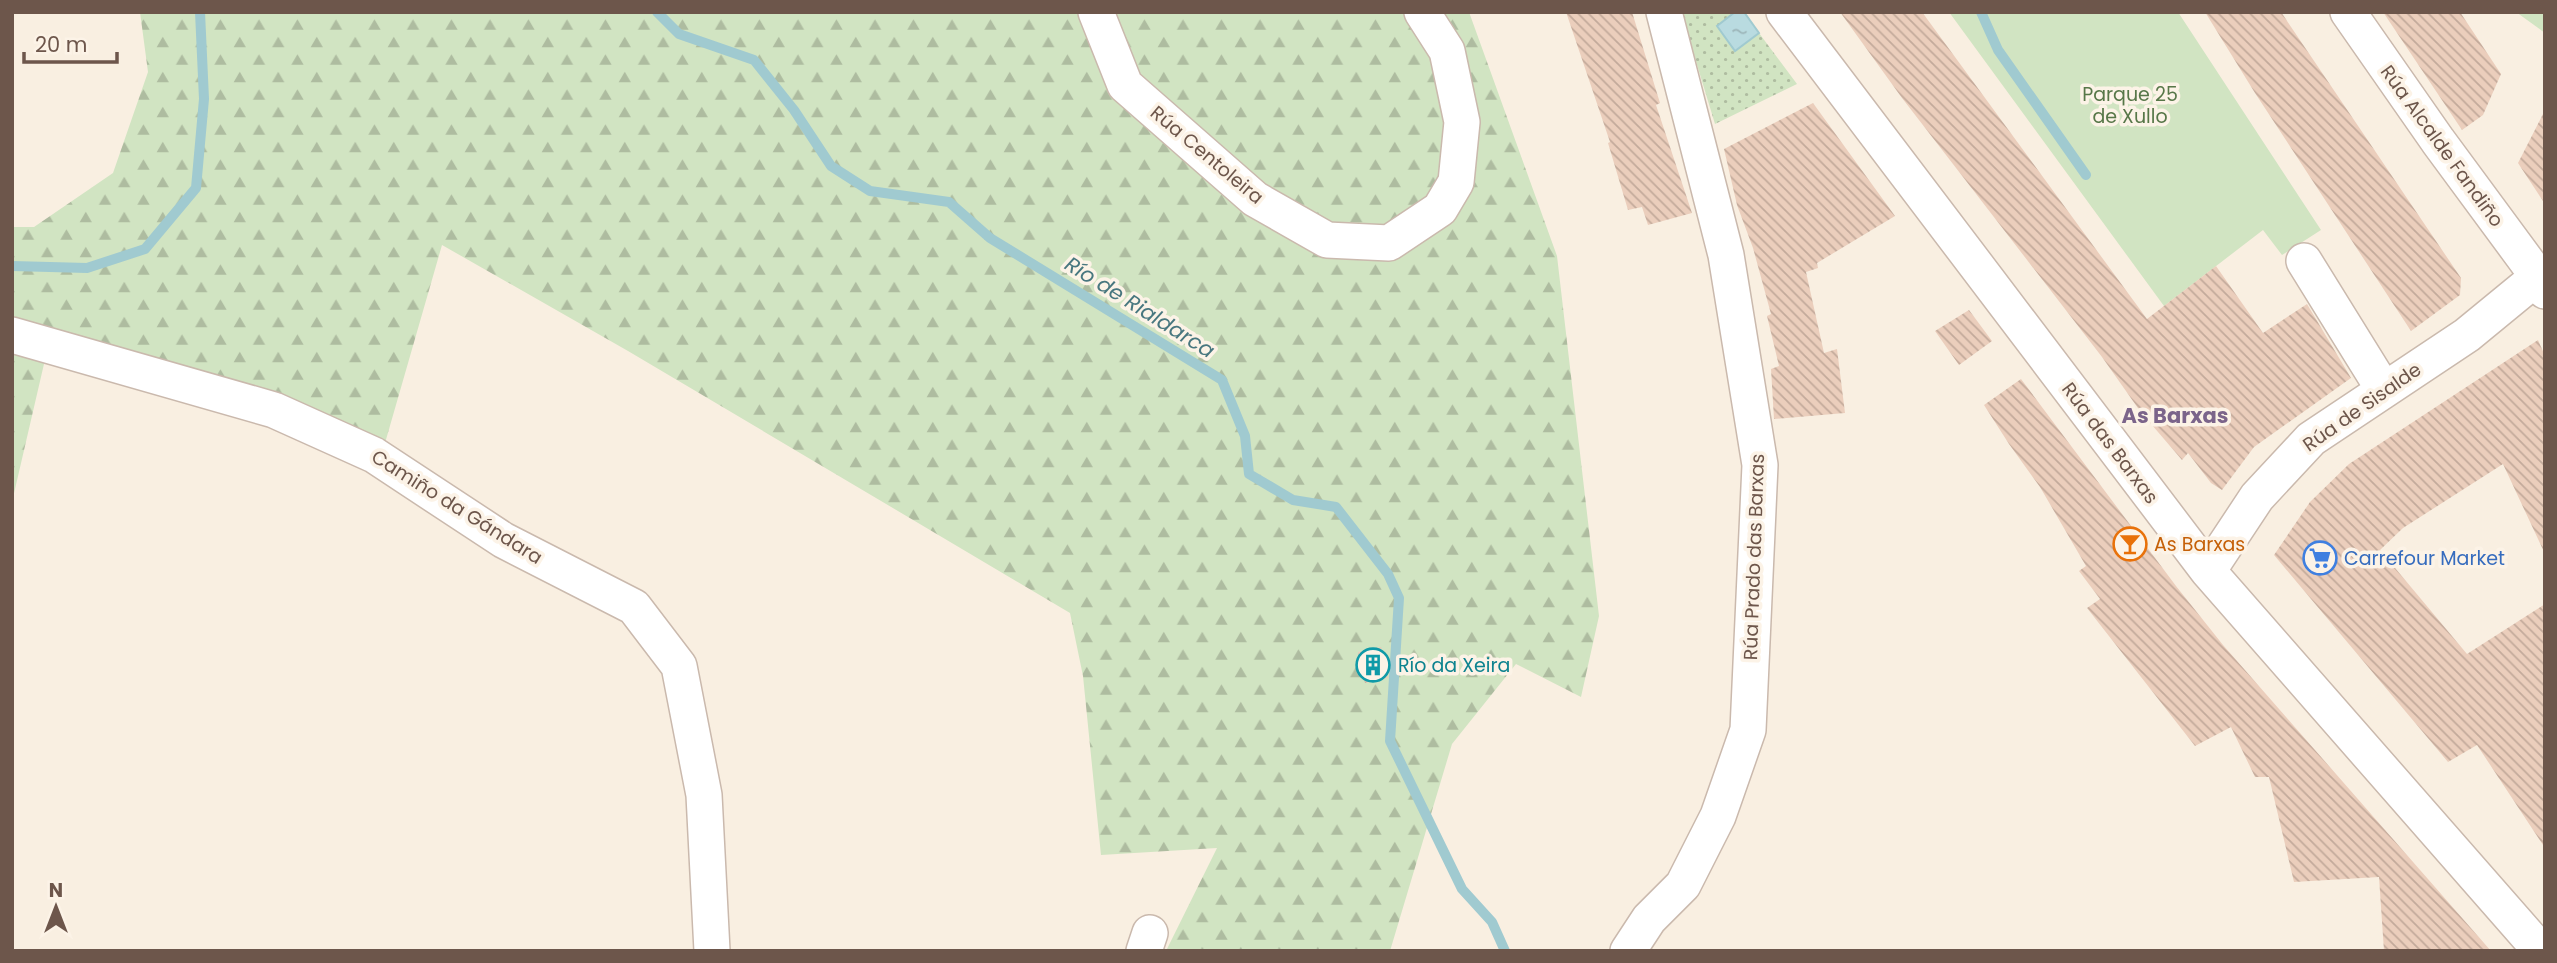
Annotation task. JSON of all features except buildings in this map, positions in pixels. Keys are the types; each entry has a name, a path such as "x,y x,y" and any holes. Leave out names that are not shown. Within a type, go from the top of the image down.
{"street":[{"name":"Rúa Centoleira","path":"1096,12 1125,85 1255,199 1327,240 1389,243 1440,209 1456,181 1462,122 1447,51 1422,12"},
{"name":"Rúa Prado das Barxas","path":"1628,951 1648,919 1683,885 1718,816 1748,730 1760,465 1726,254 1664,12"},
{"name":"Rúa das Barxas","path":"1784,12 2208,571 2541,951"},
{"name":"Rúa Alcalde Fandiño","path":"2348,12 2446,153 2543,280"},
{"path":"2304,261 2384,390"},
{"name":"Rúa de Sisalde","path":"2208,571 2257,498 2311,439 2468,335 2543,280"},
{"name":"Camiño da Gándara","path":"12,335 274,410 374,455 503,540 634,607 679,667 704,795 712,951"}],"green space":[{"path":"140,12 1469,12 1557,256 1599,616 1581,697 1516,664 1452,744 1390,951 1166,951 1217,848 1101,855 1083,676 1070,613 628,351 442,245 383,450 47,351 12,502 12,227 34,227 113,173 148,72"},
{"path":"1681,12 1735,12 1717,26 1735,50 1759,33 1797,84 1715,124"},
{"name":"Parque 25 de Xullo","path":"1949,12 2178,12 2321,230 2282,255 2263,230 2164,306"},
{"path":"2516,12 2545,12 2545,33"}],"water":[{"path":"1735,12 1744,12 1759,33 1735,51 1717,26"}],"waterway":[{"name":"Río de Rialdarca","path":"12,266 87,268 145,249 196,188 204,99 200,12"},
{"name":"Río de Rialdarca","path":"657,12 679,34 754,60 794,110 831,166 870,191 949,202 990,238 1222,380 1245,436 1249,474 1293,500 1336,507 1388,574 1399,598 1390,741 1462,889 1492,922 1505,951"},
{"path":"1981,12 1998,50 2086,175"}],"place":[{"name":"As Barxas","path":"2130,544"},
{"name":"Carrefour Market","path":"2320,558"},
{"name":"Río da Xeira","path":"1373,665"}],"district":[{"name":"As Barxas","path":"2175,415"}]}
